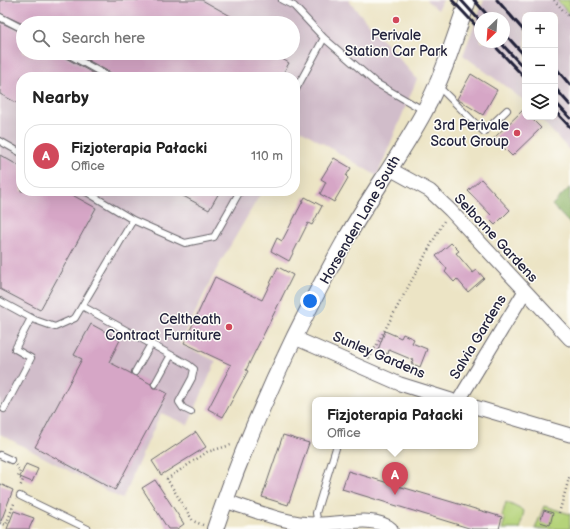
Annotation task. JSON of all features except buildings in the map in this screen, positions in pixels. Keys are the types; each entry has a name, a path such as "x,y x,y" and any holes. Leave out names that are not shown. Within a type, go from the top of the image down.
{"street":[{"name":"Horsenden Lane South","path":"211,528 225,501 246,448 295,338 342,245 390,169 424,111 436,84 468,0"},
{"name":"Selborne Gardens","path":"390,169 430,191 450,210 570,339"},
{"name":"Salvia Gardens","path":"461,397 525,291"},
{"name":"Sunley Gardens","path":"295,338 400,384 441,397"},
{"path":"478,408 570,435"},
{"path":"225,501 299,523 318,527 364,521 387,525 391,529"}],"lane":[{"path":"282,0 294,6 324,38 376,83 424,111"},
{"path":"0,17 16,25"},
{"path":"300,82 324,38"},
{"path":"79,60 100,72"},
{"path":"436,84 484,132 507,110"},
{"path":"0,141 16,150"},
{"path":"93,196 133,220 185,243 214,237 237,196"},
{"path":"0,301 31,318 55,328 75,318 133,220"},
{"path":"82,306 194,369 194,373 179,402 183,408 192,412"},
{"path":"4,409 31,358 15,349 31,318"},
{"path":"135,372 151,344"},
{"path":"155,384 171,355"},
{"path":"318,527 316,513 336,449"},
{"path":"0,455 11,460"},
{"path":"20,496 88,529"}],"path":[{"path":"554,0 570,18"},
{"path":"364,367 450,210"},
{"path":"211,528 193,521 167,478 207,452 225,446 237,445 246,448"},
{"path":"559,513 570,475"}],"shaded area":[{"path":"0,0 348,0 417,79 377,176 300,130 300,72 16,72 16,196 259,196 215,272 180,344 216,361 188,425 161,413 122,499 0,434"},
{"path":"426,0 443,0 438,10"},
{"path":"484,0 557,0 570,15 570,151 542,120 558,120 558,12 522,12 522,99 463,55 474,26 474,48 510,48 510,12 479,12"}],"green space":[{"path":"557,0 570,0 570,15"},
{"path":"570,187 570,224 552,205"},
{"path":"506,502 524,511 520,529 502,529 505,519 502,516"},
{"path":"544,506 570,514 570,529 535,529"}],"railway":[{"path":"452,0 474,24"},
{"path":"461,0 474,14"},
{"path":"474,0 485,12"},
{"path":"497,0 522,29"},
{"path":"510,40 522,53"},
{"path":"497,48 522,75"},
{"path":"506,48 522,66"},
{"path":"558,71 570,85"},
{"path":"558,91 570,105"},
{"path":"558,105 570,118"},
{"path":"558,114 570,127"}],"place":[{"name":"Perivale Station Car Park","path":"396,20"},
{"name":"3rd Perivale Scout Group","path":"517,133"},
{"name":"Celtheath Contract Furniture","path":"229,327"},
{"name":"Fizjoterapia Pałacki","path":"395,495"}]}
